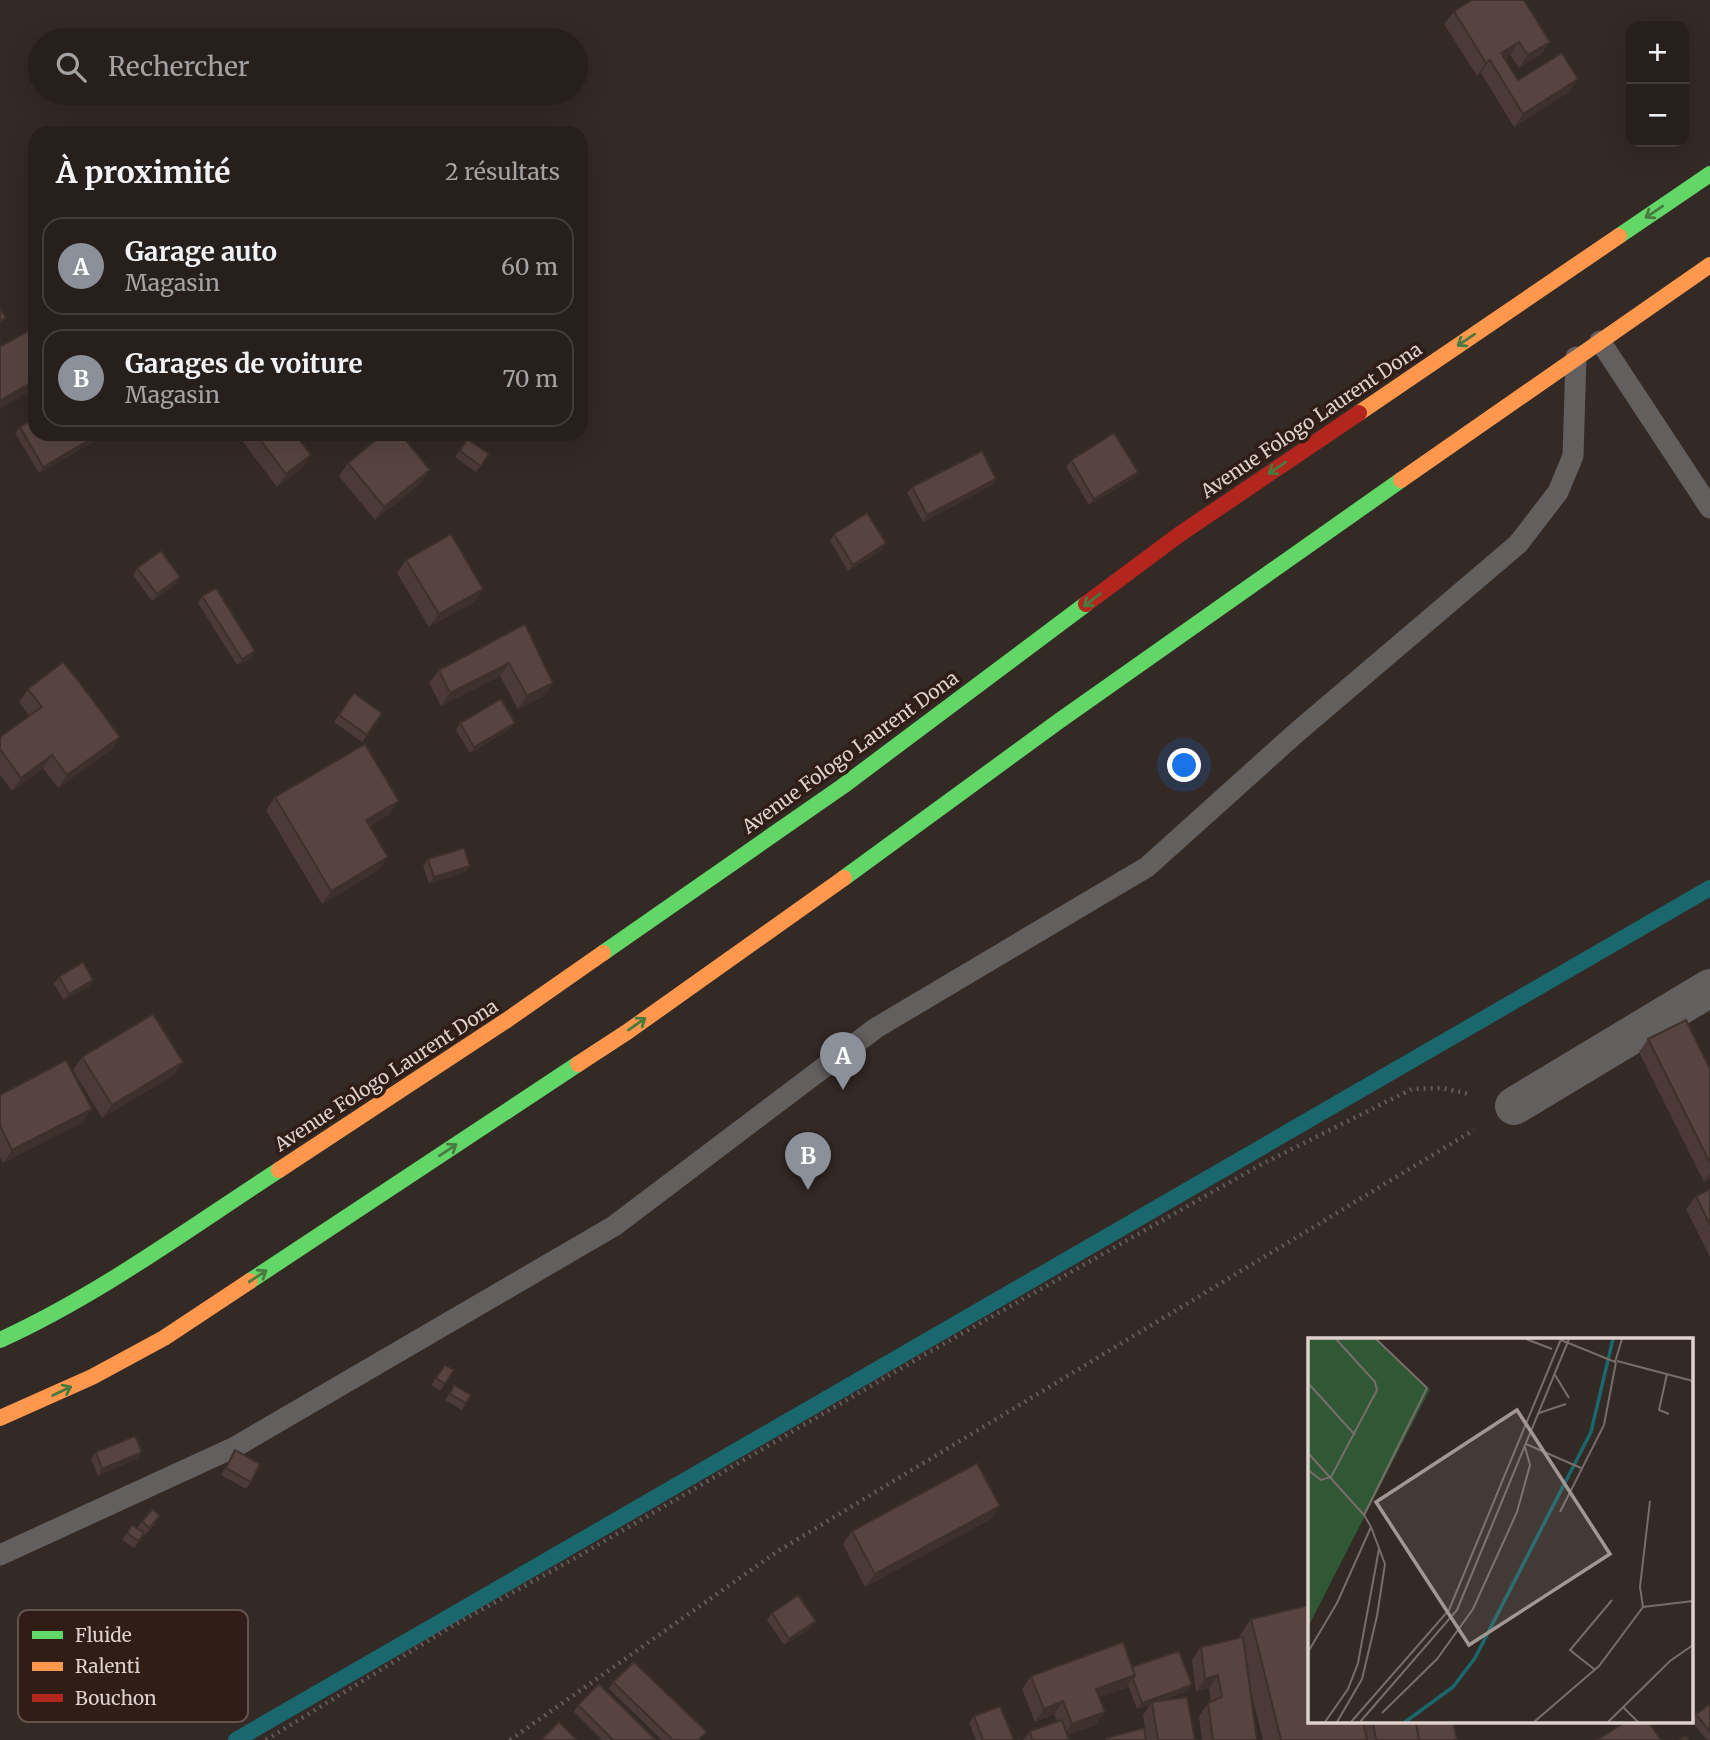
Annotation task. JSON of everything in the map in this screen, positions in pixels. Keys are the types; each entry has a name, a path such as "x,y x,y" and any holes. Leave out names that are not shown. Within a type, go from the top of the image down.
{"main road":[{"name":"Avenue Fologo Laurent Dona","path":"0,1340 88,1295 507,1020 843,786 1180,534 1710,174"},
{"path":"0,1418 92,1377 164,1338 627,1032 1059,721 1710,265"}],"street":[{"path":"1514,1106 1710,988"}],"lane":[{"path":"1600,341 1710,508"},
{"path":"0,1555 235,1447 614,1226 876,1028 1147,867 1296,733 1518,544 1558,492 1573,456 1576,358"}],"path":[{"path":"266,1740 454,1625 1262,1164 1412,1089 1442,1088 1514,1106"},
{"path":"510,1740 778,1551 1514,1106"}],"building":[{"path":"1472,0 1524,0 1550,42 1528,55 1519,42 1501,53 1518,80 1562,53 1578,79 1523,114 1490,60 1486,63 1454,11"},
{"path":"0,309 6,317 0,322"},
{"path":"28,331 28,384 0,401 0,347"},
{"path":"28,422 28,441 20,427"},
{"path":"1114,433 1138,472 1094,499 1071,460"},
{"path":"28,441 88,441 43,467"},
{"path":"261,441 300,441 311,455 286,474"},
{"path":"375,441 407,441 430,470 384,507 348,463"},
{"path":"466,441 470,441 489,454 481,466 460,451"},
{"path":"982,451 996,479 927,515 912,487"},
{"path":"867,513 886,543 853,565 834,534"},
{"path":"451,534 483,589 439,614 406,560"},
{"path":"161,551 180,577 157,594 137,568"},
{"path":"216,588 255,651 242,659 202,596"},
{"path":"525,624 553,683 527,696 509,663 450,693 439,670"},
{"path":"63,662 120,737 67,775 52,755 21,778 0,749 0,737 42,707 28,689"},
{"path":"354,693 382,713 367,735 339,715"},
{"path":"501,699 515,723 474,747 460,723"},
{"path":"365,744 399,801 366,820 388,857 331,891 275,797"},
{"path":"464,848 470,866 434,877 428,859"},
{"path":"83,962 93,980 69,994 59,977"},
{"path":"153,1014 183,1062 112,1105 82,1057"},
{"path":"1686,1020 1710,1069 1710,1163 1648,1039"},
{"path":"66,1060 92,1109 12,1150 0,1126 0,1095"},
{"path":"1710,1189 1710,1225 1696,1196"},
{"path":"445,1365 454,1370 445,1384 436,1378"},
{"path":"454,1385 471,1395 466,1403 450,1394"},
{"path":"135,1436 142,1452 102,1469 96,1452"},
{"path":"235,1450 260,1464 251,1482 226,1468"},
{"path":"977,1463 1000,1506 875,1574 852,1531"},
{"path":"153,1509 160,1516 149,1528 142,1521"},
{"path":"132,1525 144,1533 139,1541 127,1533"},
{"path":"798,1595 816,1621 789,1639 772,1613"},
{"path":"1308,1605 1308,1722 1363,1722 1367,1740 1281,1740 1251,1619"},
{"path":"1243,1637 1257,1740 1213,1740 1208,1703 1222,1697 1218,1675 1205,1679 1201,1647"},
{"path":"1123,1642 1135,1675 1096,1689 1105,1712 1072,1724 1063,1701 1044,1709 1031,1676"},
{"path":"1179,1651 1192,1685 1142,1703 1133,1679 1135,1675 1132,1667"},
{"path":"634,1662 707,1732 698,1740 673,1740 613,1682"},
{"path":"599,1684 656,1740 613,1740 578,1705"},
{"path":"1187,1697 1195,1740 1158,1740 1152,1702"},
{"path":"1710,1704 1710,1732 1696,1714"},
{"path":"1000,1706 1014,1740 983,1740 974,1716"},
{"path":"1062,1720 1069,1740 1032,1740 1030,1731"},
{"path":"559,1722 577,1740 541,1740"},
{"path":"1373,1722 1416,1722 1419,1740 1376,1740"},
{"path":"1416,1722 1453,1722 1457,1740 1419,1740"},
{"path":"1625,1722 1649,1722 1661,1740 1597,1740"},
{"path":"1144,1728 1146,1740 1106,1740 1106,1738"}],"waterway":[{"path":"236,1740 1710,888"}],"traffic: fast":[{"path":"1619,236 1710,174"},
{"path":"844,878 1059,721 1401,480"},
{"path":"603,953 843,786 1086,604"},
{"path":"250,1281 578,1064"},
{"path":"0,1340 108,1282 279,1170"}],"traffic: slow":[{"path":"1359,413 1619,236"},
{"path":"1401,480 1710,265"},
{"path":"578,1064 844,878"},
{"path":"279,1170 507,1020 603,953"},
{"path":"0,1418 92,1377 164,1338 250,1281"}],"traffic: jam":[{"path":"1086,604 1180,534 1359,413"}],"place":[{"name":"Garage auto","path":"843,1090"},
{"name":"Garages de voiture","path":"808,1190"}]}
